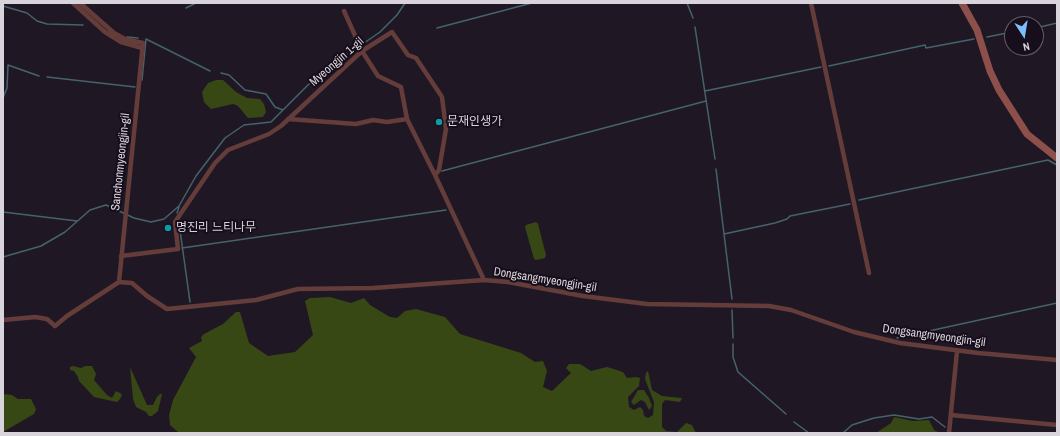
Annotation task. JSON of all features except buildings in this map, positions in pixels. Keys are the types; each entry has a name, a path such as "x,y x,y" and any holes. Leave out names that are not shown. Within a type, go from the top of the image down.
{"main road":[{"path":"962,3 977,30 990,71 1000,90 1027,134 1057,158"}],"street":[{"path":"73,3 108,35 121,42 142,46"},
{"path":"80,3 114,33 142,46"},
{"path":"811,3 869,273"},
{"path":"344,11 358,44 378,76 401,87 407,119 484,280"},
{"name":"Myeongjin 1-gil","path":"121,256 178,249 175,222 215,163 228,150 269,134 288,119 362,51 392,32 408,55 416,58 442,97 446,129 439,170 435,175"},
{"name":"Sanchonmyeongjin-gil","path":"119,282 142,46"},
{"path":"288,119 356,124 373,120 387,122 407,119"},
{"name":"Dongsangmyeongjin-gil","path":"119,282 132,283 147,296 167,309 256,300 298,289 373,288 484,280 508,282 583,296 640,304 769,306 791,310 854,332 900,343 957,351 1057,360"},
{"path":"3,320 35,317 47,319 55,326 67,316 119,282"},
{"path":"949,433 957,351"},
{"path":"951,415 1057,425"}],"green space":[{"path":"216,80 223,80 236,92 247,98 260,99 264,104 266,112 263,117 248,118 238,106 233,104 211,109 204,102 202,92 208,83"},
{"path":"536,222 538,224 546,255 545,258 536,260 534,259 525,227 526,225"},
{"path":"330,297 351,303 364,298 370,305 390,317 397,318 405,311 416,309 445,317 460,334 521,353 535,362 543,361 547,371 543,387 552,391 571,373 566,368 569,364 580,364 591,371 607,367 623,372 627,378 640,378 639,386 628,397 629,407 634,410 640,407 643,410 644,416 648,418 653,415 654,402 645,379 648,371 652,390 662,396 682,398 680,402 665,400 662,404 662,427 666,431 677,432 686,423 692,425 696,433 179,433 170,425 169,415 173,400 196,357 189,348 202,341 201,337 204,334 223,324 236,312 240,312 249,343 268,356 295,352 313,335 305,301 310,298"},
{"path":"73,366 81,368 85,366 92,366 96,374 94,380 107,395 112,398 116,391 120,393 122,395 120,399 117,402 94,397 79,381 74,371 70,370 70,367"},
{"path":"130,367 147,405 153,405 157,397 162,394 158,411 152,416 149,416 146,412 136,407 133,399"},
{"path":"638,390 644,390 649,398 652,406 649,410 645,402 641,400 634,405 631,402"},
{"path":"3,394 12,395 18,399 31,399 36,409 34,414 3,432"},
{"path":"894,417 913,421 929,420 934,430 940,433 876,433 891,423"}],"waterway":[{"path":"186,8 196,3"},
{"path":"3,257 41,246 65,232 90,210 106,205 134,218 151,222 164,219 179,206 196,176 225,138 244,125 271,122 318,75 380,32 397,15 405,3"},
{"path":"437,28 532,3"},
{"path":"687,3 693,18"},
{"path":"3,6 27,13 37,21 47,24 83,25"},
{"path":"1044,26 1057,23"},
{"path":"695,27 715,159"},
{"path":"987,37 1004,34"},
{"path":"127,37 138,38"},
{"path":"142,80 146,39 210,71"},
{"path":"829,66 925,45 926,48 974,39"},
{"path":"3,98 7,88 8,65 39,76"},
{"path":"705,91 821,67"},
{"path":"221,73 229,75 245,90 266,94 275,107 283,110"},
{"path":"47,77 135,87"},
{"path":"442,171 706,101"},
{"path":"859,200 1048,160 1057,165"},
{"path":"716,169 732,299"},
{"path":"724,234 775,223 787,219 790,216 850,204"},
{"path":"177,213 179,207"},
{"path":"182,248 446,210"},
{"path":"3,212 77,221"},
{"path":"179,223 190,302"},
{"path":"897,338 1057,303"},
{"path":"732,310 733,338"},
{"path":"733,344 733,357 738,372 786,414"},
{"path":"843,433 852,425 874,418 894,415 919,419 932,417 945,427"},
{"path":"794,422 809,433"}],"place":[{"name":"문재인생가","path":"439,122"},
{"name":"명진리 느티나무","path":"168,228"}]}
